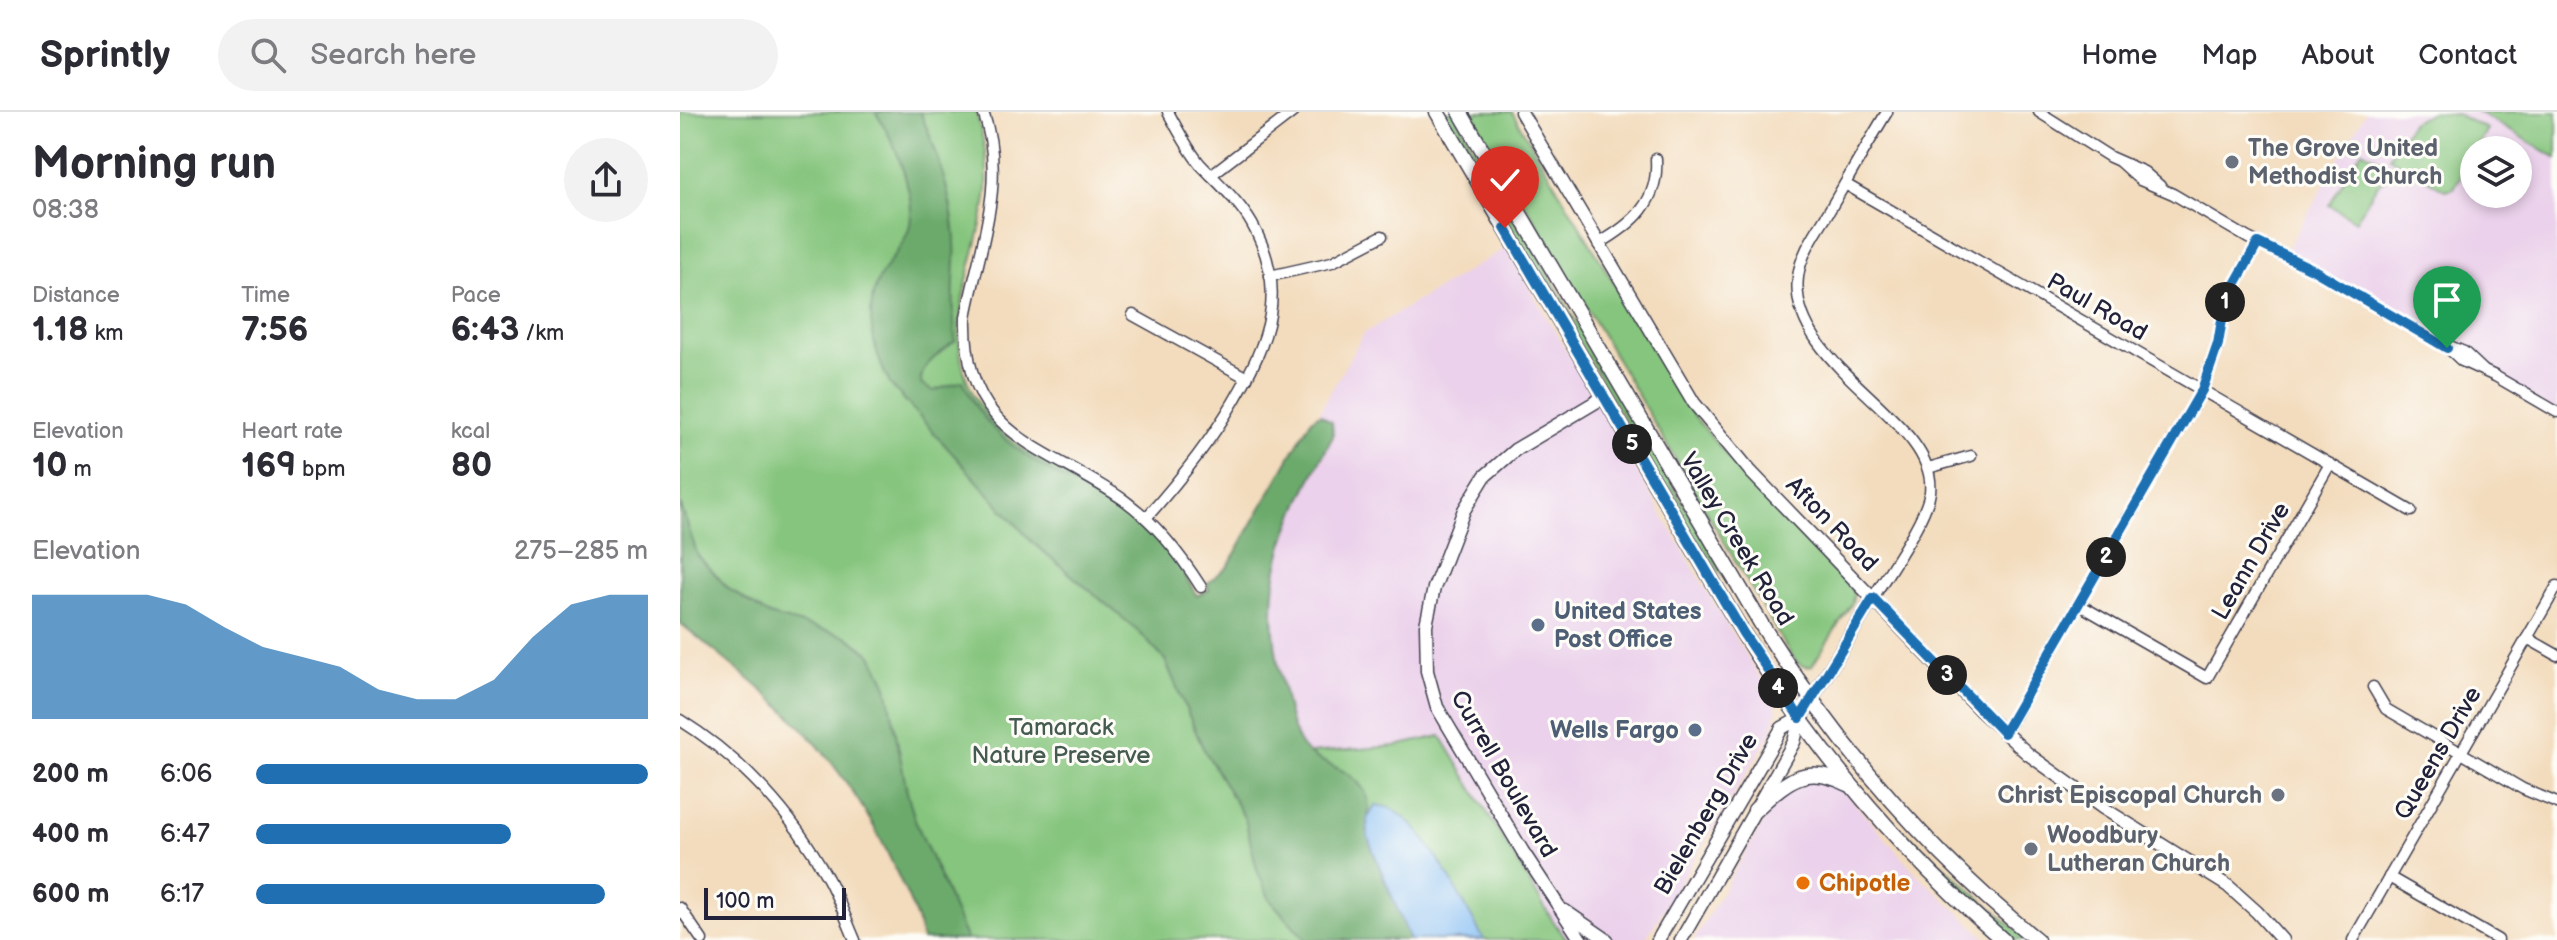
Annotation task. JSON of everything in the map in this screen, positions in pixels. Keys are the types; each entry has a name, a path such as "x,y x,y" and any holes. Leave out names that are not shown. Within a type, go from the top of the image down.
{"main road":[{"name":"Valley Creek Road","path":"1437,112 1748,642 1800,718 1854,787 1919,861 2003,940"},
{"name":"Valley Creek Road","path":"1460,112 1752,609 1811,701 1863,768 1913,825 2037,940"},
{"path":"1755,810 1786,782 1808,774 1828,776 1854,787"}],"street":[{"path":"983,112 993,148 994,176 988,224 966,317 967,349 974,379 988,406 1009,430 1034,448 1121,498 1146,518 1178,553 1201,587"},
{"path":"1146,518 1208,443 1247,378 1262,348 1270,319 1270,276 1266,257 1252,224 1188,148 1168,112"},
{"path":"1211,175 1293,112"},
{"name":"Afton Road","path":"1521,112 1689,395 1751,472 2004,733 2061,781 2228,886 2282,940"},
{"path":"1887,112 1807,249 1801,264 1798,290 1802,313 1818,343 1911,439 1928,468 1971,456"},
{"path":"2039,112 2120,162 2140,180 2307,266 2443,344 2459,360 2483,370 2557,412"},
{"path":"1598,244 1629,224 1642,209 1656,182 1656,159"},
{"name":"Paul Road","path":"1845,184 2411,511"},
{"path":"1270,276 1332,262 1382,236"},
{"path":"2004,733 2202,390 2218,344 2225,302 2258,243"},
{"path":"1133,315 1247,378"},
{"name":"Currell Boulevard","path":"1581,940 1515,840 1437,707 1427,671 1426,625 1434,588 1458,525 1485,476 1515,450 1604,397"},
{"name":"Leann Drive","path":"2078,604 2207,678 2330,464"},
{"name":"Bielenberg Drive","path":"1681,940 1794,742 1800,718 1925,509 1930,490 1928,468"},
{"name":"Queens Drive","path":"2353,940 2557,586"},
{"path":"2527,638 2557,655"},
{"path":"2373,687 2386,709 2523,789 2557,803"},
{"name":"Bielenberg Drive","path":"1658,940 1782,728 1800,718"},
{"path":"680,720 723,750 781,809 812,849 855,940"},
{"path":"2389,877 2480,936 2498,940"},
{"name":"Currell Boulevard","path":"1559,907 1607,940"},
{"path":"680,908 702,940"}],"shaded area":[{"path":"2366,112 2478,112 2519,136 2460,136 2460,208 2532,208 2532,143 2557,158 2557,412 2284,255"},
{"path":"1506,248 1725,622 1774,699 1777,710 1772,732 1645,940 1568,940 1554,923 1446,744 1302,759 1223,582 1364,333"},
{"path":"1807,779 1836,784 1844,791 1915,872 1988,940 1694,940 1780,794"}],"green space":[{"name":"Tamarack Nature Preserve","path":"680,112 976,112 985,150 987,190 961,309 959,332 967,380 979,405 1013,442 1123,509 1145,527 1182,571 1197,596 1223,582 1302,759 1315,757 1310,753 1396,746 1441,736 1554,923 1568,940 926,940 872,809 778,697 680,620"},
{"path":"875,112 920,112 934,146 950,204 955,243 955,341 927,365 921,384 933,391 963,381 978,409 997,432 1020,451 1122,514 1146,534 1149,531 1176,561 1197,596 1209,590 1207,584 1228,566 1311,420 1320,414 1332,422 1333,436 1301,498 1280,554 1273,612 1275,645 1289,716 1302,746 1316,758 1351,776 1365,792 1369,839 1410,940 1306,940 1270,900 1257,870 1245,819 1202,746 1165,660 1137,630 1032,542 890,384 875,345 872,303 880,277 909,229 911,216 902,168 890,137"},
{"path":"1444,112 1453,112 1731,585 1682,518"},
{"path":"1471,112 1512,112 1690,411 1744,476 1851,587 1854,594 1852,603 1812,666 1801,665 1789,653"},
{"path":"2431,112 2458,115 2487,129 2483,136 2460,136 2460,177 2454,188 2445,190 2389,157 2411,123"},
{"path":"2478,112 2557,112 2557,158 2532,143 2532,136 2519,136"},
{"path":"2362,150 2391,166 2390,176 2377,185 2356,221 2329,205"},
{"path":"680,503 698,556 729,589 769,615 846,636 872,655 887,686 915,820 967,940 922,940 911,904 885,848 831,762 780,706 680,623"},
{"path":"1904,831 2028,940 2012,940 1949,882 1902,833"}],"water":[{"path":"1375,806 1391,809 1423,837 1484,940 1410,940 1368,838 1367,819"}],"place":[{"name":"The Grove United Methodist Church","path":"2232,162"},
{"name":"United States Post Office","path":"1538,625"},
{"name":"Wells Fargo","path":"1695,730"},
{"name":"Christ Episcopal Church","path":"2278,795"},
{"name":"Woodbury Lutheran Church","path":"2031,849"},
{"name":"Chipotle","path":"1803,883"}],"route":[{"path":"1505,228 1743,633 1800,718 1873,598 2004,733 2202,390 2218,344 2225,302 2258,243 2312,269 2447,348"}]}
